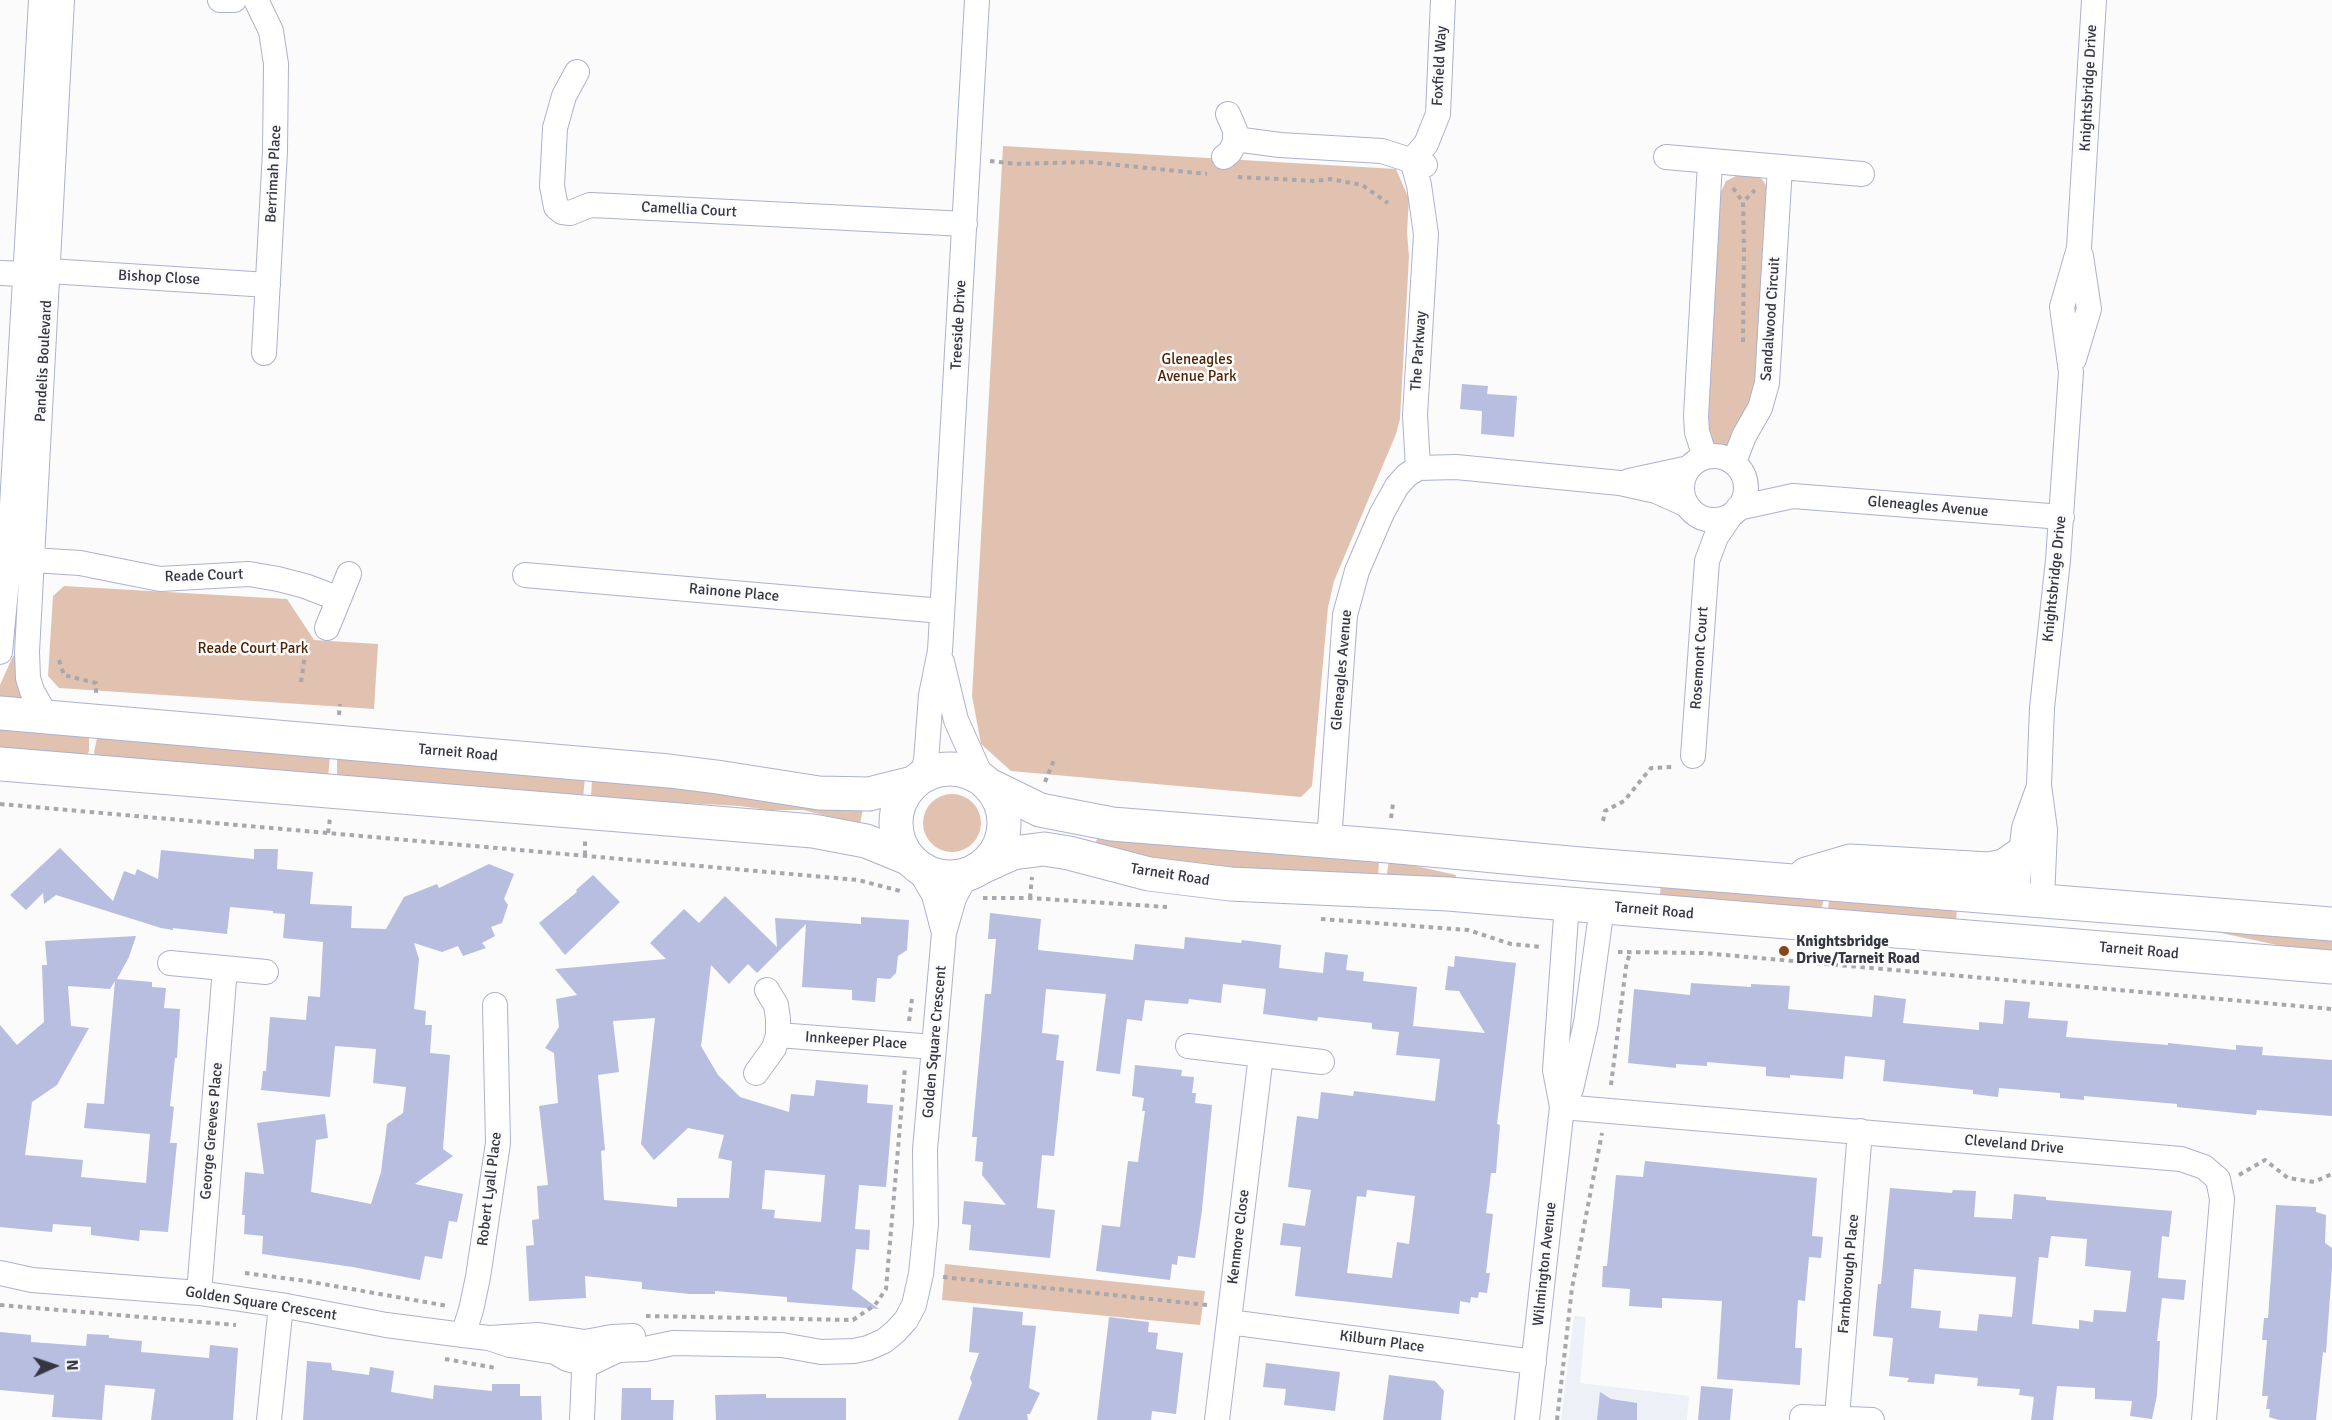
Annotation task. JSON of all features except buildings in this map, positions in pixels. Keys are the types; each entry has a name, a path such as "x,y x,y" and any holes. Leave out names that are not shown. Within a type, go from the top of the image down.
{"main road":[{"name":"Tarneit Road","path":"0,713 669,771 819,793 869,794 916,781"},
{"path":"0,764 813,831 866,841 913,862 931,874 946,877 962,876 979,869 995,854 1003,837 1004,818 1000,800 985,782"},
{"path":"913,862 900,845 897,820 903,796 916,781 935,771 951,768 967,771 1040,810 1112,824 2332,924"},
{"name":"Tarneit Road","path":"979,869 1013,853 1044,849 1069,853 1149,874 1230,884 1448,894 1571,892"},
{"path":"1421,849 1571,892 1587,888 1596,896 1602,907"},
{"path":"1787,879 1850,861 1989,869 2004,866 2020,855"},
{"path":"1571,892 1592,868 1603,865"},
{"path":"2028,942 2029,899"},
{"name":"Tarneit Road","path":"1602,907 2332,967"}],"street":[{"name":"Pandelis Boulevard","path":"37,273 41,0"},
{"name":"Pandelis Boulevard","path":"0,652 14,559 62,0"},
{"path":"220,0 234,0"},
{"name":"Berrimah Place","path":"256,0 272,31 276,64 277,107 264,352"},
{"name":"Treeside Drive","path":"916,781 926,761 932,695 940,651 977,0"},
{"name":"Foxfield Way","path":"1412,160 1426,144 1437,114 1443,0"},
{"name":"Knightsbridge Drive","path":"2029,899 2045,830 2039,785 2044,679 2062,517 2071,372 2062,307 2079,248 2094,0"},
{"name":"Camellia Court","path":"577,72 564,96 555,128 552,186 556,207 562,212 570,213 590,205 965,224"},
{"path":"1224,162 1235,130 1228,114"},
{"path":"1224,162 1280,145 1382,151 1412,160"},
{"path":"1666,157 1862,174"},
{"name":"The Parkway","path":"1412,160 1419,185 1426,234 1415,415 1418,468"},
{"path":"1690,508 1682,486 1697,462 1696,416 1710,162"},
{"name":"Sandalwood Circuit","path":"1737,466 1744,436 1760,408 1766,390 1780,167"},
{"name":"Bishop Close","path":"0,273 268,285"},
{"path":"1418,468 1456,467 1620,483 1656,491 1690,508 1702,517 1711,519 1722,519 1734,511 1744,499 1746,489 1737,466 1725,457 1697,462 1620,483"},
{"name":"Gleneagles Avenue","path":"1737,466 1765,485 1793,496 2062,517"},
{"name":"Gleneagles Avenue","path":"1329,842 1345,615 1357,571 1382,513 1397,486 1407,475 1418,468"},
{"name":"Gleneagles Avenue","path":"1734,511 1793,496"},
{"name":"Rosemont Court","path":"1690,508 1707,561"},
{"name":"Rosemont Court","path":"1693,756 1707,561 1716,537 1734,511"},
{"name":"Pandelis Boulevard","path":"14,559 27,668 32,691 47,717"},
{"name":"Reade Court","path":"14,559 80,563 160,579 249,574 287,581 339,599"},
{"path":"327,628 349,574"},
{"name":"Rainone Place","path":"525,575 942,611"},
{"name":"Treeside Drive","path":"940,651 956,720 985,782"},
{"name":"Knightsbridge Drive","path":"2029,899 2020,855 2024,828 2039,785"},
{"path":"913,862 944,897"},
{"name":"Golden Square Crescent","path":"782,1345 814,1338 848,1338 863,1334 878,1327 889,1317 904,1290 913,1216 925,1150 944,933 944,897 979,869"},
{"name":"Wilmington Avenue","path":"1527,1420 1562,1107 1555,1070 1563,949 1571,892"},
{"name":"Wilmington Avenue","path":"1562,1107 1571,1089 1586,1023 1602,907"},
{"path":"170,963 266,972"},
{"name":"George Greeves Place","path":"199,1293 225,968"},
{"path":"756,1073 774,1048 778,1035 776,1005 767,990"},
{"name":"Robert Lyall Place","path":"463,1335 478,1277 498,1143 495,1005"},
{"path":"1558,1021 1586,1023"},
{"name":"Innkeeper Place","path":"778,1035 934,1047"},
{"path":"1188,1046 1322,1062"},
{"name":"Kenmore Close","path":"1217,1420 1261,1055"},
{"name":"Cleveland Drive","path":"1562,1107 2181,1160 2204,1167 2218,1179 2220,1186"},
{"name":"Farnborough Place","path":"1837,1417 1860,1131"},
{"name":"Golden Square Crescent","path":"0,1273 32,1280 199,1293 281,1305 386,1325 489,1338 539,1335 584,1353 599,1338 629,1336 673,1343 782,1345 838,1353 868,1348 884,1341 906,1320 914,1305 921,1274 926,1224 925,1150"},
{"path":"2204,1420 2221,1220 2220,1186"},
{"name":"Golden Square Crescent","path":"0,1287 15,1286 32,1280"},
{"path":"269,1420 281,1305"},
{"name":"Kilburn Place","path":"1230,1313 1534,1362"},
{"path":"582,1420 584,1353"},
{"path":"1802,1417 1872,1420"}],"path":[{"path":"969,159 1016,164 1224,162 1316,181 1330,179 1362,184 1388,203"},
{"path":"301,682 310,633 314,625 327,628"},
{"path":"1603,821 1605,811 1624,801 1651,768 1677,767 1693,756"},
{"path":"0,804 858,880 898,892 944,897 1030,897 1168,908"},
{"path":"1320,919 1468,930 1510,944 1563,949"},
{"path":"1596,952 1703,953 2332,1009"},
{"path":"1611,1085 1626,967 1630,952"},
{"path":"636,1316 853,1320 875,1305 886,1289 912,998"},
{"path":"1557,1420 1572,1288 1603,1129"},
{"path":"2220,1186 2265,1160 2288,1178 2314,1182 2332,1174"},
{"path":"921,1274 1199,1306 1230,1313"},
{"path":"0,1305 278,1330"},
{"path":"442,1359 507,1369"}],"shaded area":[{"path":"1574,1316 1586,1317 1580,1383 1689,1396 1687,1420 1561,1420"}],"green space":[{"name":"Gleneagles Avenue Park","path":"1003,146 1396,169 1409,199 1407,232 1409,257 1400,419 1396,434 1334,581 1328,607 1312,786 1301,797 1011,771 981,744 972,696"},
{"path":"1740,174 1762,179 1769,190 1758,390 1727,448 1710,448 1702,426 1720,194 1726,181"},
{"name":"Reade Court Park","path":"64,586 287,599 314,640 378,644 374,709 59,688 48,676 53,596"},
{"path":"13,656 19,656 24,699 0,696 0,685"},
{"path":"0,726 89,734 89,751 86,757 0,749"},
{"path":"98,734 330,755 328,778 95,757"},
{"path":"337,756 585,777 583,798 337,778"},
{"path":"592,778 863,809 860,824 803,810 768,810 740,806 591,798"},
{"path":"952,794 963,796 976,807 981,823 979,834 968,847 952,852 941,850 928,839 923,823 925,812 936,799"},
{"path":"1099,835 1379,859 1378,881 1169,863 1095,844"},
{"path":"1389,860 1456,875 1454,885 1386,880"},
{"path":"1661,878 1824,899 1821,910 1660,896"},
{"path":"1830,890 1958,900 1956,921 1828,910"},
{"path":"2216,922 2332,931 2332,953 2291,948 2212,931"},
{"path":"945,1264 1205,1291 1200,1325 942,1300"}],"place":[{"name":"Knightsbridge Drive/Tarneit Road","path":"1784,951"}]}
